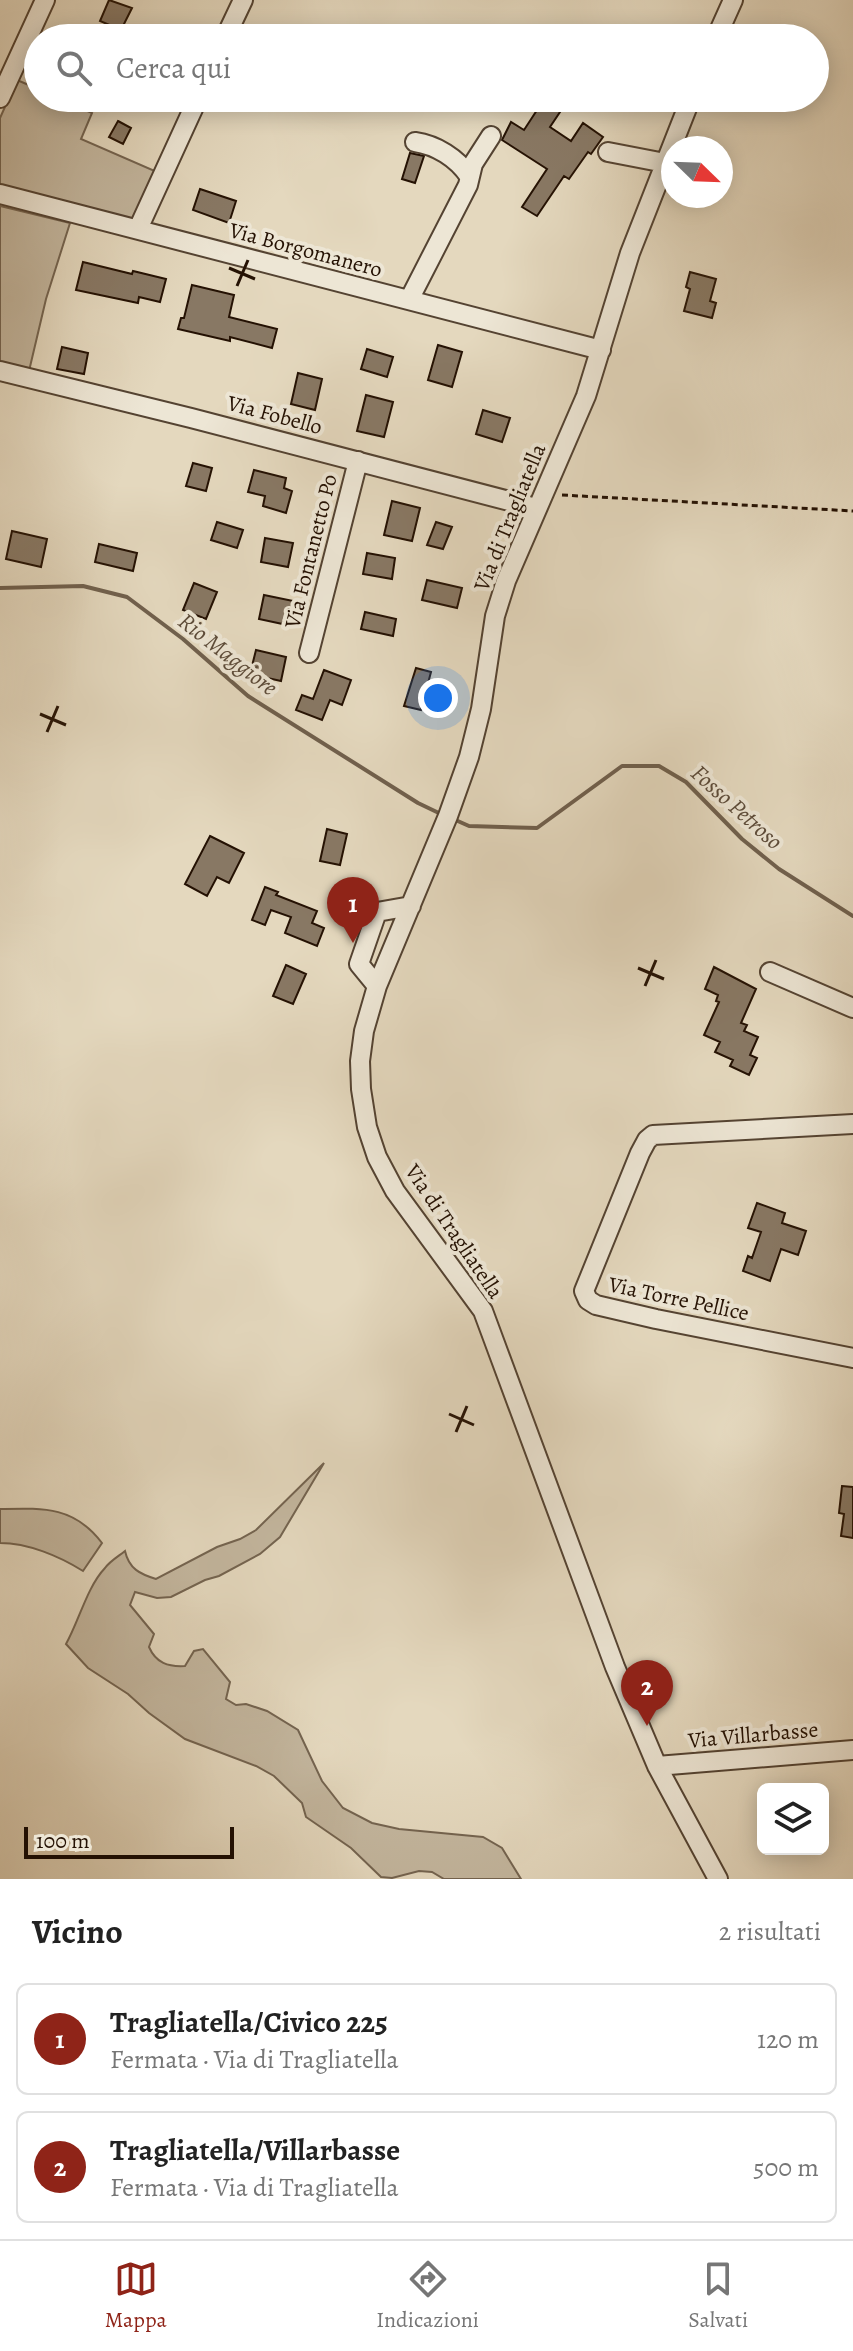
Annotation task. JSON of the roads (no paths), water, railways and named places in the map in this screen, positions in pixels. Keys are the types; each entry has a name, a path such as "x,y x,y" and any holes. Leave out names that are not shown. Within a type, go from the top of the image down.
{"street":[{"path":"34,24 45,0"},
{"path":"232,24 243,0"},
{"path":"722,24 733,0"},
{"path":"0,98 24,46"},
{"path":"138,229 192,112"},
{"name":"Via di Tragliatella","path":"676,136 685,112"},
{"path":"409,300 491,136"},
{"path":"415,142 428,144 449,156 469,176"},
{"path":"608,152 661,162"},
{"name":"Via di Tragliatella","path":"661,173 630,253 581,406 500,599 476,730 454,801 377,986 364,1031 360,1061 367,1127 377,1157 395,1191 483,1311 573,1561 615,1667 657,1766 718,1879"},
{"name":"Via Borgomanero","path":"0,194 601,350"},
{"name":"Via Fobello","path":"0,371 358,461 539,501"},
{"name":"Via Fontanetto Po","path":"309,653 358,461"},
{"path":"377,986 359,964 377,912 411,906"},
{"path":"770,972 853,1008"},
{"name":"Via Torre Pellice","path":"853,1124 663,1132 653,1135 640,1153 584,1291 588,1300 596,1305 853,1358"},
{"name":"Via Villarbasse","path":"657,1766 853,1750"}],"waterway":[{"name":"Rio Maggiore","path":"0,588 83,586 127,597 183,639 248,696 418,803 443,815"},
{"name":"Fosso Petroso","path":"451,818 469,826 537,828 622,766 659,766 686,782 742,839 779,869 853,916"}],"place":[{"name":"Tragliatella/Civico 225","path":"353,943"},
{"name":"Tragliatella/Villarbasse","path":"647,1726"}]}
